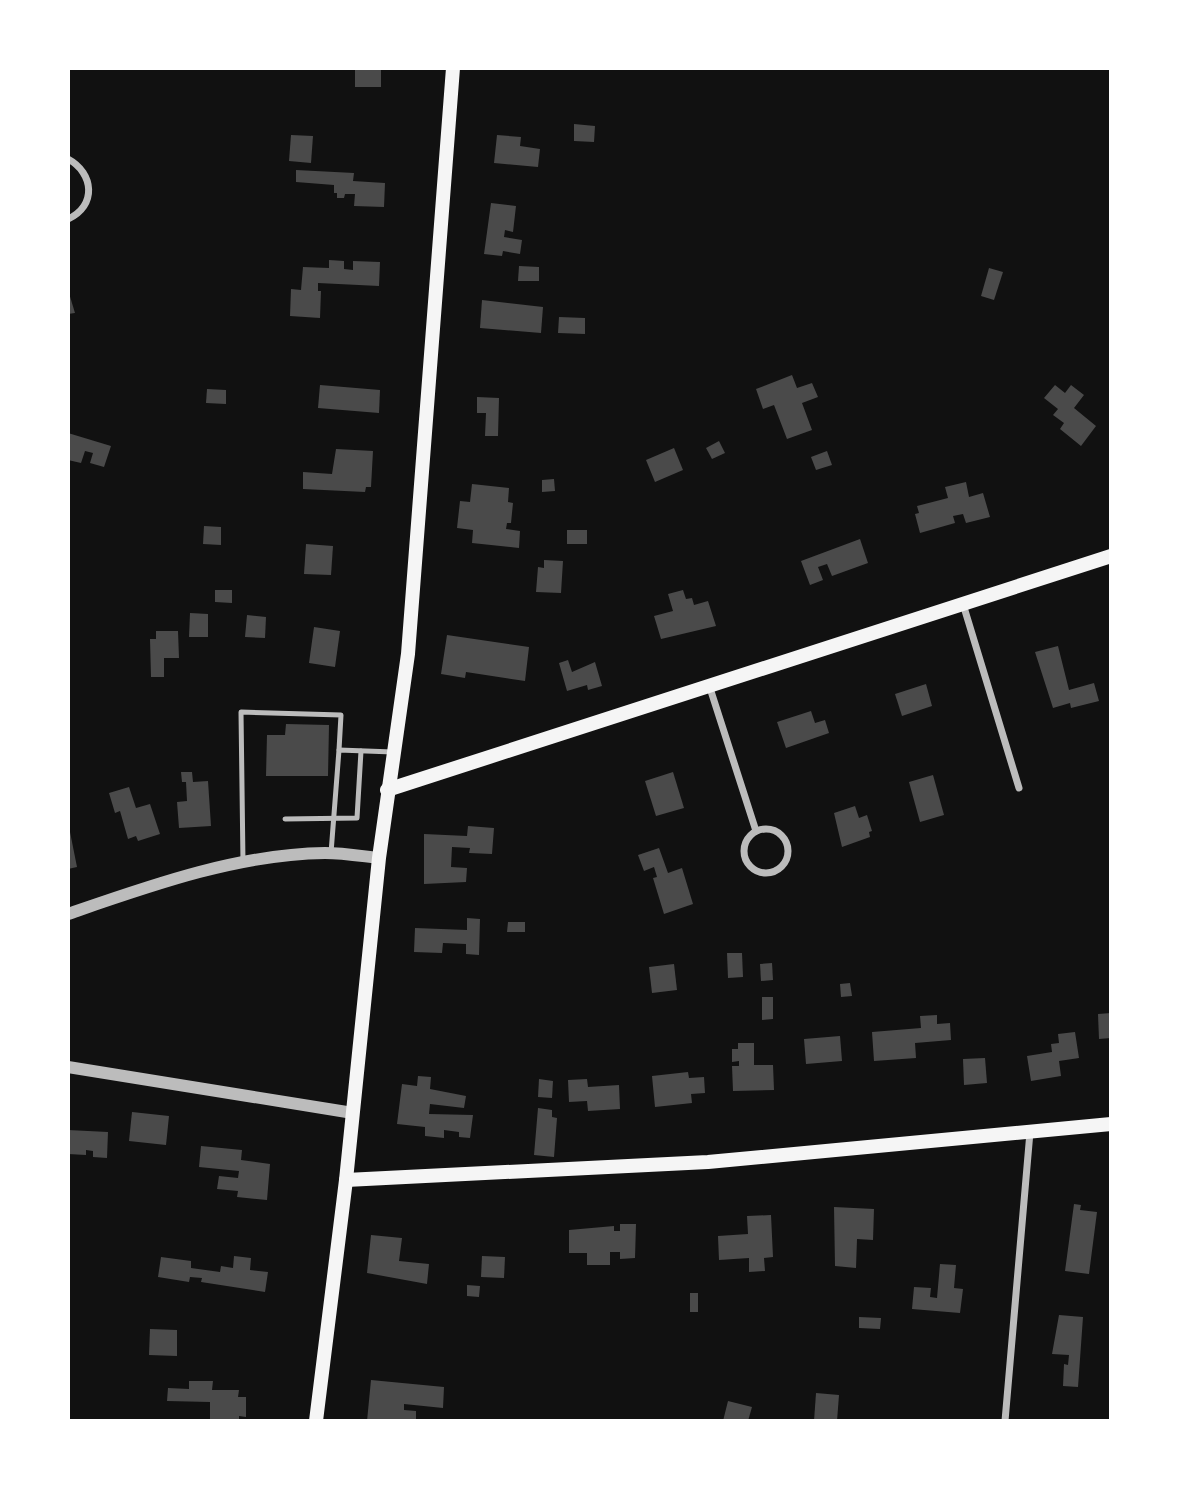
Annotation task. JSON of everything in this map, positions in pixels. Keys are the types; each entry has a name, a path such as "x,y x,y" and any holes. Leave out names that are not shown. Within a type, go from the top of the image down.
{"main road":[{"path":"316,1421 346,1180 387,790 409,640 453,68"},
{"path":"387,790 1111,556"},
{"path":"346,1180 708,1162 1111,1125"}],"street":[{"path":"68,159 84,172 89,192 81,211 68,219"},
{"path":"963,604 1019,788"},
{"path":"709,685 756,831"},
{"path":"773,830 785,840 787,858 777,871 760,873 745,861 744,844 756,831 773,830"},
{"path":"68,914 153,886 243,862 331,853 379,858"},
{"path":"68,1067 353,1113"},
{"path":"1004,1421 1030,1132"}],"lane":[{"path":"243,862 240,712 341,715 331,853"},
{"path":"339,750 393,752"},
{"path":"285,819 357,818 361,751"}],"building":[{"path":"355,68 381,68 381,87 355,87"},
{"path":"574,124 595,126 594,142 574,141"},
{"path":"291,135 313,136 311,163 289,161"},
{"path":"497,135 521,137 520,146 540,149 538,167 494,163"},
{"path":"296,170 354,173 353,181 385,183 384,207 354,206 355,194 345,194 344,198 337,198 334,185 296,182"},
{"path":"491,203 516,206 513,232 505,230 504,237 522,240 520,254 503,251 502,256 484,254"},
{"path":"329,260 344,261 344,269 353,270 353,261 380,262 379,286 318,283 318,291 321,291 320,318 290,316 291,289 301,290 303,267 329,268"},
{"path":"519,266 539,267 539,281 518,281"},
{"path":"989,268 1003,272 994,300 981,296"},
{"path":"68,290 75,313 68,314"},
{"path":"482,300 543,307 541,333 480,328"},
{"path":"559,317 585,318 585,334 558,333"},
{"path":"792,375 797,388 812,383 818,397 802,403 812,430 787,439 774,405 763,409 756,389"},
{"path":"320,385 380,390 379,413 318,408"},
{"path":"1055,385 1065,393 1071,385 1084,395 1074,408 1096,426 1081,446 1060,429 1064,423 1053,415 1058,409 1044,398"},
{"path":"207,389 226,390 226,404 206,403"},
{"path":"477,397 499,398 498,436 485,436 486,413 477,413"},
{"path":"68,433 111,446 104,467 90,463 93,453 85,451 81,463 68,460"},
{"path":"719,441 725,453 712,459 706,448"},
{"path":"674,448 683,470 655,482 646,460"},
{"path":"336,449 373,451 371,487 366,487 365,492 303,489 303,472 332,474"},
{"path":"827,451 832,465 816,470 811,457"},
{"path":"554,479 555,491 542,492 542,480"},
{"path":"966,482 969,497 983,493 990,517 966,523 963,514 953,516 955,523 920,533 915,514 919,513 917,506 948,498 945,487"},
{"path":"472,484 509,488 508,502 513,503 511,523 507,523 506,529 520,531 519,548 472,543 473,530 457,528 460,501 470,502"},
{"path":"204,526 221,527 221,545 203,544"},
{"path":"567,530 587,530 587,544 567,544"},
{"path":"860,539 868,563 832,576 827,564 818,567 823,580 810,585 801,561"},
{"path":"306,544 333,546 331,575 304,574"},
{"path":"544,560 563,561 561,593 536,592 538,567 544,568"},
{"path":"215,590 232,590 232,603 215,602"},
{"path":"683,590 686,599 692,598 694,605 708,601 716,626 661,639 654,616 673,611 668,594"},
{"path":"190,613 208,614 208,637 189,637"},
{"path":"247,615 266,617 265,638 245,637"},
{"path":"314,627 340,631 335,667 309,663"},
{"path":"156,631 178,631 179,658 164,658 164,677 151,677 150,639 156,639"},
{"path":"447,635 529,647 525,681 466,672 465,678 441,674"},
{"path":"1058,646 1069,690 1094,683 1099,701 1071,708 1070,703 1053,708 1035,652"},
{"path":"568,660 572,672 595,662 602,686 588,690 587,685 567,691 559,663"},
{"path":"926,684 932,706 902,716 895,694"},
{"path":"811,711 815,723 825,720 829,733 786,748 777,722"},
{"path":"286,724 329,725 328,776 266,776 267,735 285,735"},
{"path":"181,772 192,772 193,782 208,781 211,826 179,828 177,802 187,801 186,782 182,782"},
{"path":"673,772 684,808 656,816 645,781"},
{"path":"933,775 944,815 920,822 909,782"},
{"path":"129,787 136,808 150,804 160,834 138,841 136,836 128,839 120,811 115,813 109,793"},
{"path":"855,806 859,818 867,815 872,831 869,832 870,837 842,847 834,813"},
{"path":"68,822 77,867 68,869"},
{"path":"468,826 494,828 492,854 469,853 470,848 452,847 451,867 467,868 466,882 424,884 424,834 467,836"},
{"path":"659,848 668,873 682,868 693,904 664,914 653,878 657,877 654,867 644,871 638,855"},
{"path":"467,918 480,919 479,955 466,954 466,944 443,943 442,953 414,952 415,928 467,930"},
{"path":"508,922 525,922 525,932 507,932"},
{"path":"727,953 742,953 743,977 728,978"},
{"path":"772,963 773,980 761,981 760,964"},
{"path":"674,964 677,990 652,993 649,967"},
{"path":"850,983 852,996 841,997 840,984"},
{"path":"762,997 773,997 773,1019 762,1020"},
{"path":"1111,1013 1111,1038 1099,1039 1098,1014"},
{"path":"937,1015 937,1024 950,1023 951,1040 915,1043 916,1058 874,1061 872,1032 921,1028 920,1016"},
{"path":"1075,1032 1079,1058 1059,1061 1061,1076 1031,1081 1027,1056 1052,1052 1051,1044 1059,1043 1058,1034"},
{"path":"840,1036 842,1061 806,1064 804,1039"},
{"path":"738,1043 754,1043 754,1065 773,1065 774,1090 733,1091 732,1066 739,1066 739,1061 732,1062 732,1049 738,1049"},
{"path":"985,1058 987,1083 964,1085 963,1059"},
{"path":"688,1072 689,1078 704,1077 705,1093 691,1094 692,1103 655,1107 652,1076"},
{"path":"418,1076 431,1077 430,1089 466,1096 464,1108 430,1104 429,1114 473,1115 470,1138 459,1137 459,1132 444,1130 444,1138 425,1136 425,1127 397,1124 402,1084 417,1086"},
{"path":"539,1079 553,1081 552,1098 538,1097"},
{"path":"587,1079 588,1087 619,1085 620,1109 588,1111 587,1101 569,1102 568,1080"},
{"path":"538,1108 552,1110 552,1117 557,1118 554,1157 534,1155"},
{"path":"132,1112 169,1116 166,1145 129,1141"},
{"path":"68,1130 108,1132 107,1158 93,1157 93,1151 86,1150 86,1155 68,1154"},
{"path":"201,1146 242,1150 241,1160 270,1164 267,1200 237,1197 238,1191 217,1189 219,1176 238,1178 239,1171 199,1167"},
{"path":"1074,1204 1081,1205 1080,1210 1097,1212 1089,1274 1065,1271"},
{"path":"834,1207 874,1209 873,1240 857,1239 856,1268 835,1266"},
{"path":"771,1215 773,1257 764,1258 765,1271 749,1272 749,1258 719,1260 718,1236 748,1234 747,1216"},
{"path":"620,1224 636,1224 635,1258 620,1259 620,1252 610,1252 610,1265 587,1265 587,1253 569,1253 569,1230 614,1226 614,1231 620,1231"},
{"path":"371,1235 402,1238 399,1261 429,1264 427,1284 367,1273"},
{"path":"234,1256 251,1258 250,1270 268,1272 265,1292 201,1282 202,1278 190,1277 189,1282 158,1277 161,1257 191,1261 191,1268 220,1272 221,1266 233,1268"},
{"path":"482,1256 505,1257 504,1278 481,1277"},
{"path":"940,1264 956,1265 954,1288 963,1289 960,1313 912,1309 914,1287 931,1288 930,1297 937,1298"},
{"path":"467,1285 480,1286 479,1297 467,1296"},
{"path":"690,1293 698,1293 698,1312 690,1312"},
{"path":"1059,1315 1083,1317 1078,1387 1063,1386 1064,1364 1068,1365 1069,1355 1052,1354"},
{"path":"859,1317 881,1318 880,1329 859,1328"},
{"path":"150,1329 177,1330 177,1356 149,1355"},
{"path":"371,1380 444,1387 443,1408 404,1404 404,1410 416,1411 416,1421 367,1421"},
{"path":"189,1381 213,1381 212,1390 239,1390 238,1397 246,1397 246,1417 239,1416 239,1421 210,1421 210,1402 167,1401 168,1388 189,1389"},
{"path":"816,1393 839,1395 837,1421 814,1421"},
{"path":"728,1401 752,1407 748,1421 723,1421"}]}
